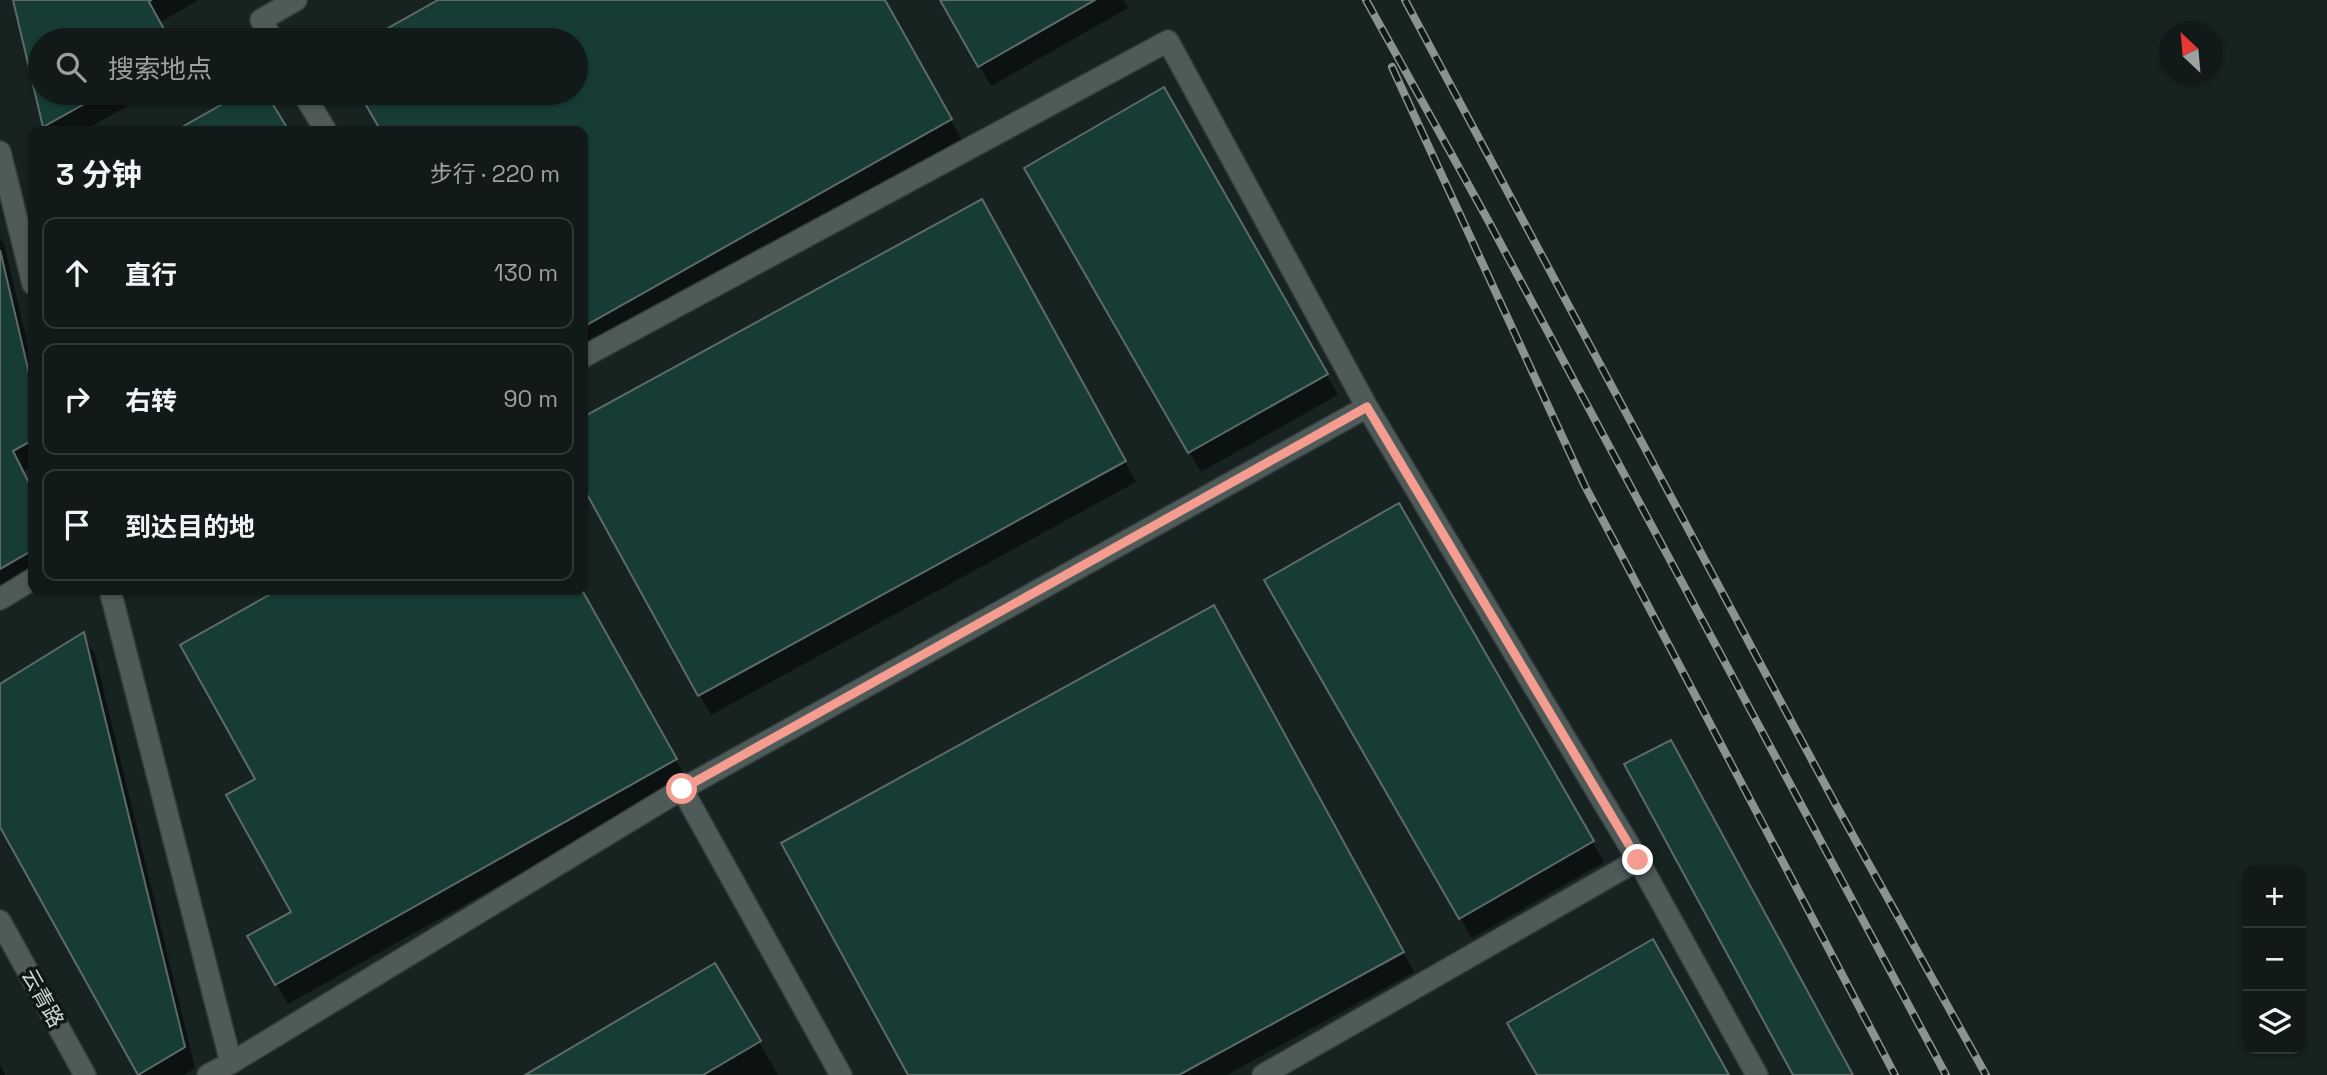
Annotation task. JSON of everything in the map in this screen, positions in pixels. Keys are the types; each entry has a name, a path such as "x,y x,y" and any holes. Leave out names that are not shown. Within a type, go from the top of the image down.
{"street":[{"path":"266,28 261,20 296,0"},
{"path":"588,355 1168,41 1367,407 1638,860 1757,1075"},
{"path":"310,105 323,126"},
{"path":"1,159 28,264"},
{"path":"208,1075 682,789 1367,407"},
{"path":"0,599 28,582"},
{"path":"111,595 231,1063"},
{"path":"682,789 841,1075"},
{"path":"1263,1075 1638,860"},
{"name":"云青路","path":"0,921 85,1075"}],"building":[{"path":"13,0 151,0 149,2 163,28 28,28 28,64"},
{"path":"438,0 885,0 952,119 588,324 588,126 378,126 366,105 588,105 588,28 388,28"},
{"path":"940,0 1095,0 978,67"},
{"path":"1164,87 1328,374 1188,453 1024,168"},
{"path":"38,105 82,105 45,126"},
{"path":"221,105 273,105 286,126 184,126"},
{"path":"982,199 1126,461 698,696 588,496 588,414"},
{"path":"0,250 28,369 28,443 13,451 28,481 28,553 0,569"},
{"path":"1399,503 1594,841 1459,919 1264,580"},
{"path":"269,595 585,595 677,759 275,985 247,936 291,912 226,795 255,779 180,645"},
{"path":"1214,605 1404,952 1179,1075 908,1075 781,843"},
{"path":"84,632 185,1047 138,1075 0,827 0,684"},
{"path":"1671,740 1853,1075 1793,1075 1624,764"},
{"path":"1653,939 1729,1075 1537,1075 1507,1023"},
{"path":"715,963 761,1041 703,1075 525,1075"}],"railway":[{"path":"1366,0 1489,222 1946,1075"},
{"path":"1405,0 1836,805 1986,1075"},
{"path":"1392,67 1585,486 1895,1075"}],"route":[{"path":"682,789 1367,407 1638,860"}]}
